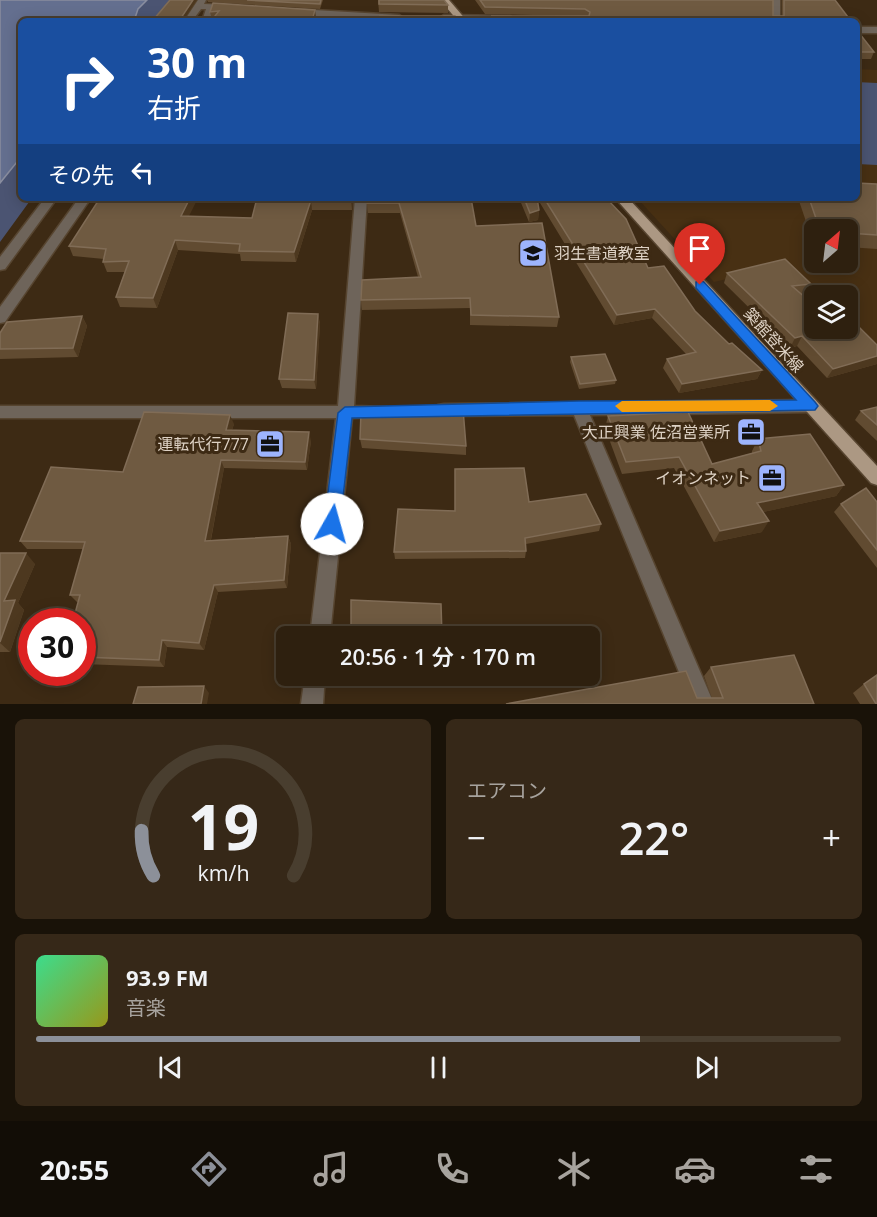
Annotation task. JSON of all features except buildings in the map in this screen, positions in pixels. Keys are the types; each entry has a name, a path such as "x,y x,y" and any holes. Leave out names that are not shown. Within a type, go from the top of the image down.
{"main road":[{"path":"444,0 460,18"},
{"name":"築館登米線","path":"624,201 877,478"}],"street":[{"path":"776,0 776,18"},
{"path":"190,18 200,3 211,7 246,9"},
{"path":"207,18 211,7"},
{"path":"282,11 364,18"},
{"path":"860,30 877,30"},
{"path":"0,266 49,201"},
{"path":"0,318 83,201"},
{"path":"321,626 345,413 361,201"},
{"path":"427,411 579,407 810,406"},
{"path":"579,407 703,704"},
{"path":"0,412 345,413 392,411"},
{"path":"312,704 314,686"}],"shaded area":[{"path":"0,0 147,0 138,9 135,18 18,18 18,161 0,183"},
{"path":"147,0 189,0 175,18 135,18 138,9"},
{"path":"860,69 877,70 877,349 858,339 858,285 804,285 804,296 775,268 714,282 640,201 860,201"},
{"path":"860,82 877,83 877,165 860,164"},
{"path":"18,161 18,201 30,201 0,242 0,183"}],"slow traffic":[{"path":"622,406 770,406"}],"place":[{"name":"羽生書道教室","path":"533,253"},
{"name":"大正興業 佐沼営業所","path":"751,432"},
{"name":"運転代行777","path":"270,444"},
{"name":"イオンネット","path":"772,478"}],"route":[{"path":"332,524 345,413 579,407 810,406 700,285"}]}
